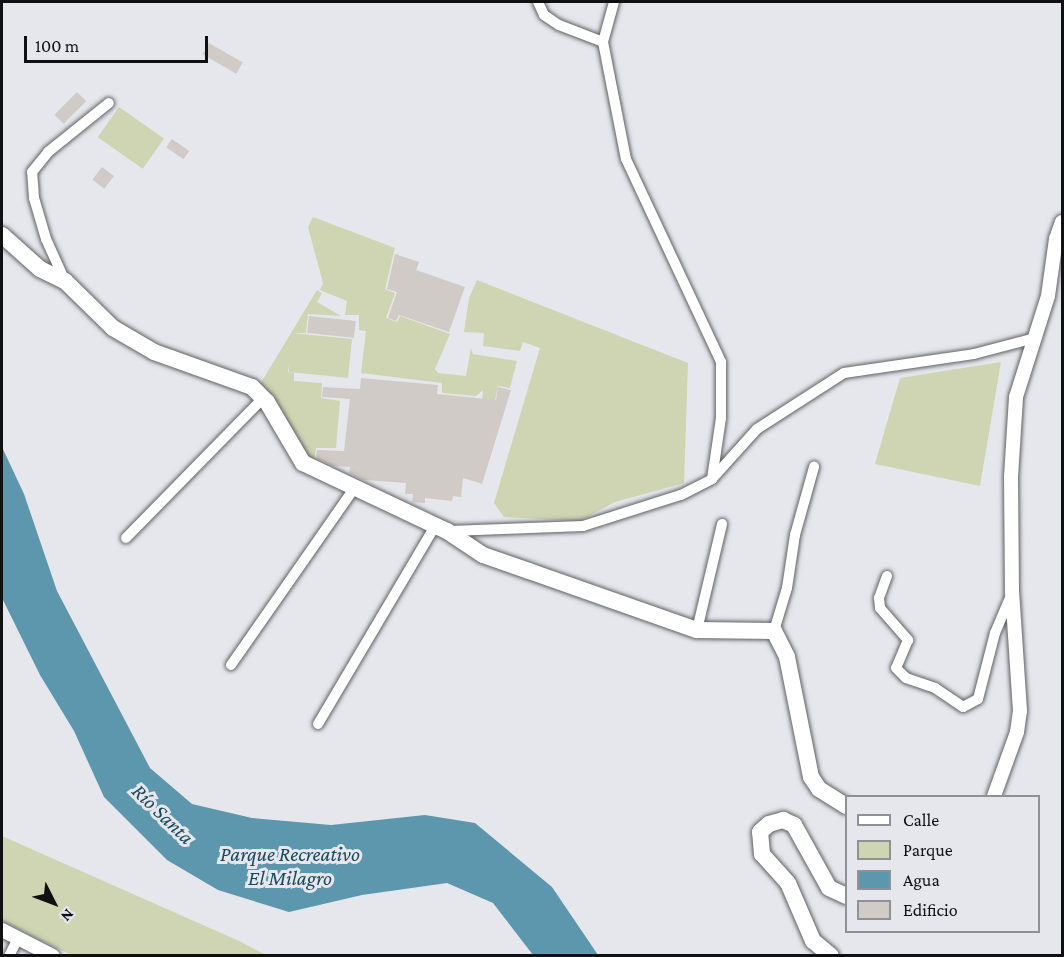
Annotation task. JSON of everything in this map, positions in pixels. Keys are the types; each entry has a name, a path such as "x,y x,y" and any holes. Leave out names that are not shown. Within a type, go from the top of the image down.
{"main road":[{"path":"2,235 40,269 65,281 113,328 154,352 252,387 263,398 303,464 441,529 483,555 697,630 774,631 787,657 811,777 819,789 845,805"},
{"path":"831,956 813,941 788,883 762,854 760,832 783,820 794,825 829,888 845,896"}],"street":[{"path":"538,2 544,15 559,25 603,42"},
{"path":"614,2 603,42 626,159 721,362 721,418 712,479"},
{"path":"65,281 40,219 32,172 48,152 109,103"},
{"path":"994,795 1017,732 1020,711 1012,592 1011,477 1016,397 1048,296 1056,239 1062,222"},
{"path":"318,724 441,529 584,526 681,495 712,479 757,429 844,373 974,354 1035,338"},
{"path":"126,538 263,398"},
{"path":"774,631 787,588 795,535 814,467"},
{"path":"231,665 354,489"},
{"path":"697,630 722,524"},
{"path":"887,576 879,598 880,608 908,640 896,669 906,678 935,688 963,707 978,699 995,633 1012,592"},
{"path":"2,930 53,956"},
{"path":"9,956 18,938"}],"green space":[{"path":"119,107 164,139 143,169 98,137"},
{"path":"313,217 395,248 385,289 395,293 386,318 397,322 400,316 450,334 435,369 438,373 466,376 471,348 473,354 517,361 510,388 498,386 491,420 481,418 483,390 476,396 442,393 442,383 361,373 366,331 359,330 359,315 345,315 347,301 320,290 323,283 308,227"},
{"path":"477,280 688,363 684,483 615,502 579,521 504,517 494,503 540,348 523,342 520,351 483,346 484,333 464,332 469,298"},
{"path":"317,290 322,293 317,302 341,316 308,314 306,333 292,333 352,339 348,378 289,372 289,365 288,372 294,373 294,381 322,383 321,398 340,401 336,448 316,448 314,464 303,456 259,386"},
{"path":"1001,362 980,486 875,464 900,378"},
{"path":"2,836 266,955 71,955 2,921"}],"water":[{"name":"Parque Recreativo El Milagro","path":"2,447 24,494 57,591 150,768 192,804 252,818 331,825 425,815 475,823 552,887 598,955 533,955 493,903 447,883 362,895 289,912 218,890 167,860 104,797 74,731 40,675 2,598"}],"building":[{"path":"209,43 243,62 236,74 202,54"},
{"path":"77,92 86,101 64,124 54,115"},
{"path":"172,139 189,151 183,159 166,147"},
{"path":"102,167 114,176 104,189 92,180"},
{"path":"395,254 419,262 416,270 465,287 449,332 399,315 396,321 388,318 397,292 387,289"},
{"path":"309,316 356,321 354,338 307,333"},
{"path":"361,378 438,385 437,394 496,400 498,387 511,390 482,484 463,478 461,497 453,496 452,501 425,498 425,503 412,502 413,494 405,494 406,483 364,480 349,473 350,467 334,466 316,458 317,450 344,451 350,399 322,397 323,387 360,389"}],"water label":[{"name":"Río Santa","path":"163,814"}]}
